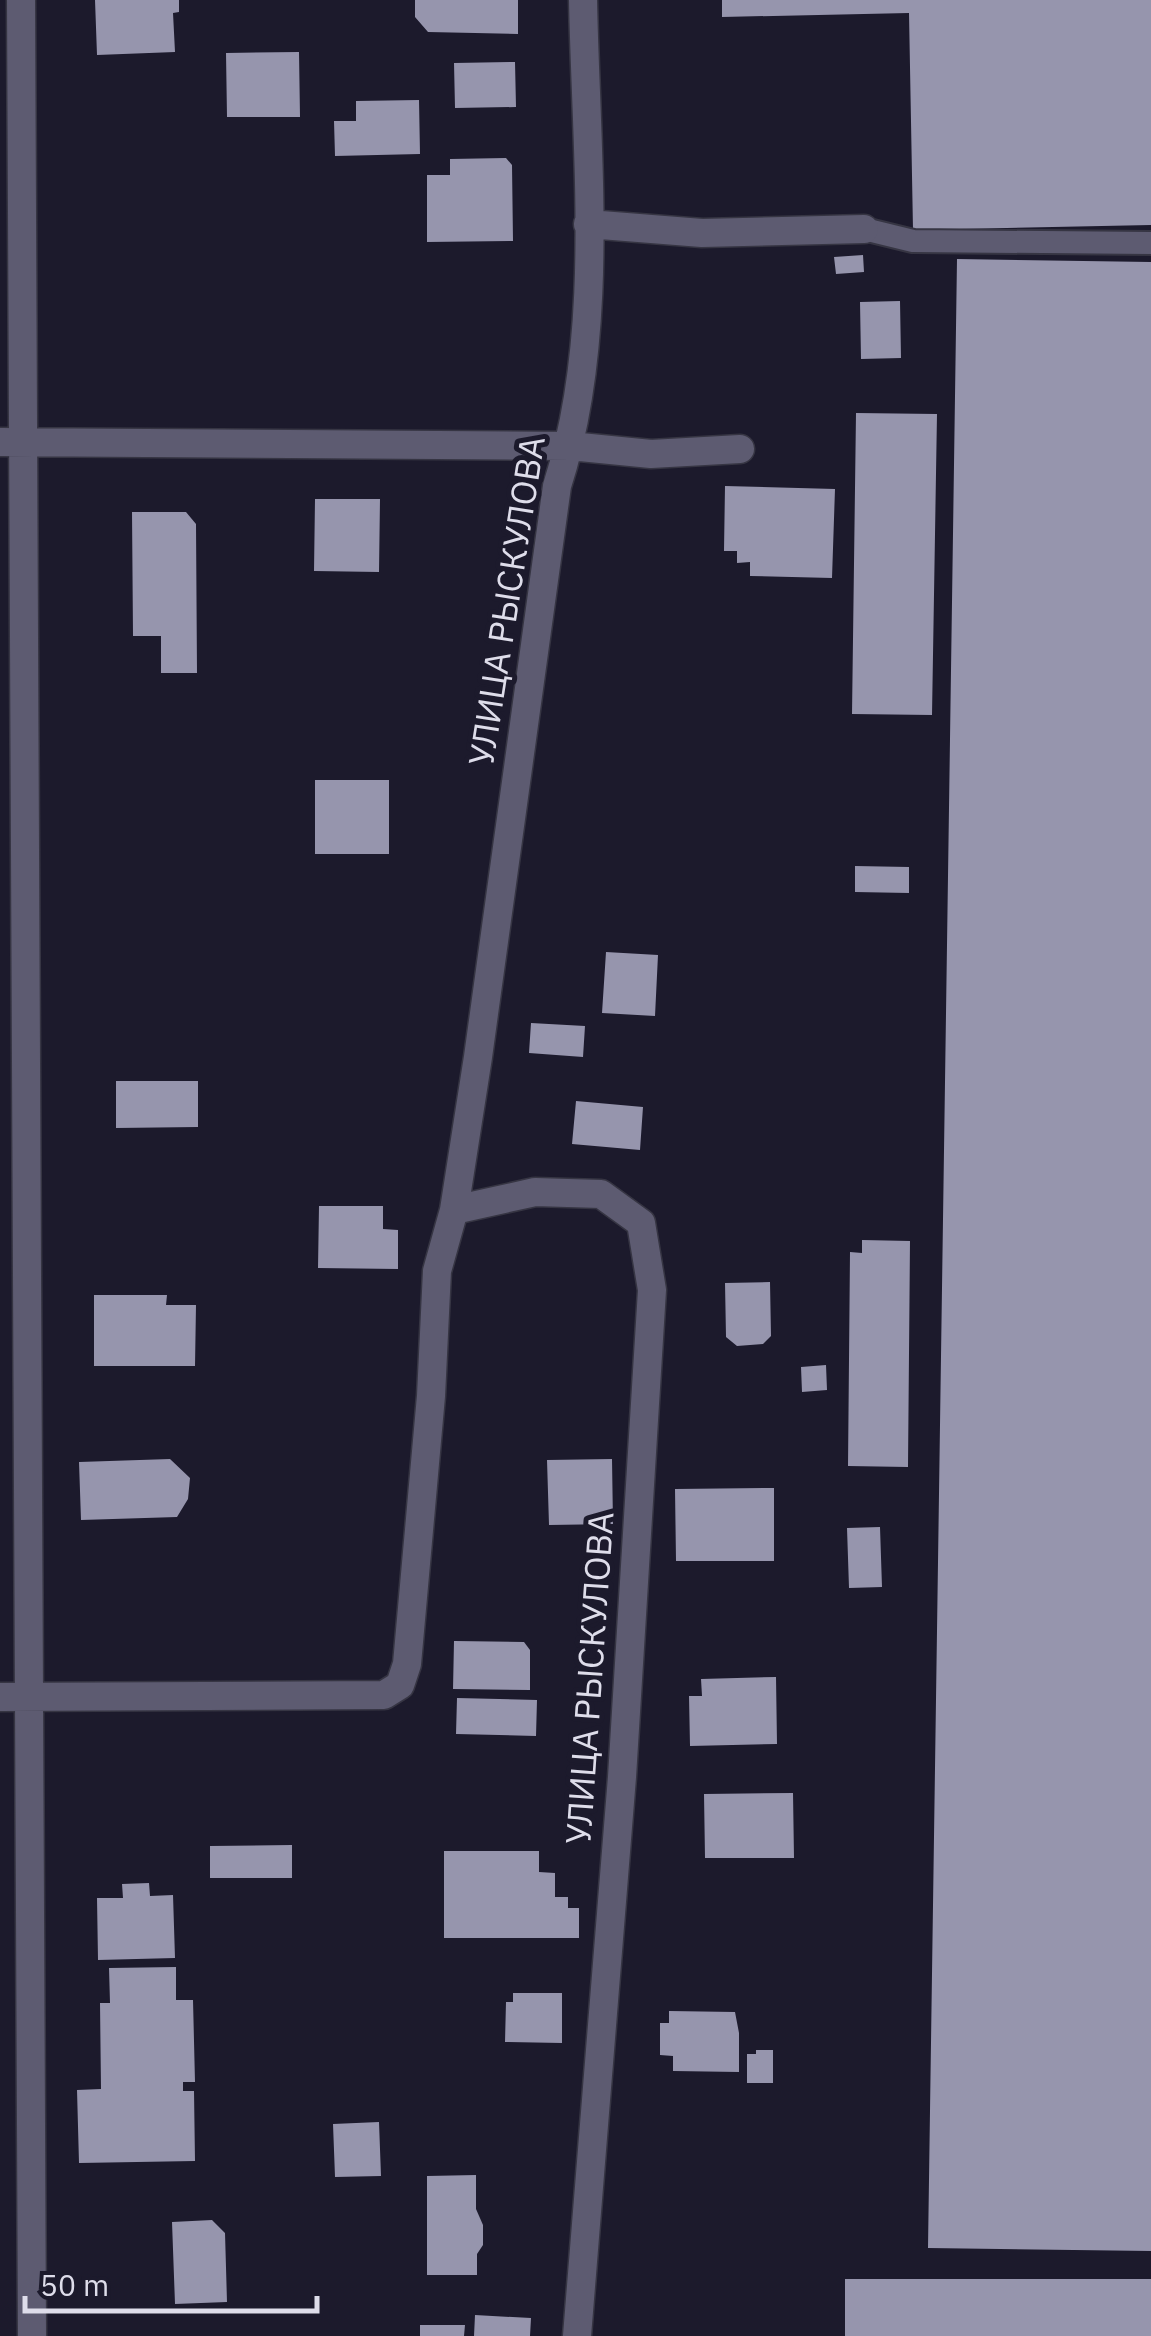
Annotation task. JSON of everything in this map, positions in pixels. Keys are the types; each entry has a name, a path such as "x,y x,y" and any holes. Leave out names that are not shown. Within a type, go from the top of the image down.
{"street":[{"path":"20,0 12,442 28,948 14,1697 32,2336"},
{"name":"УЛИЦА РЫСКУЛОВА","path":"14,1697 366,1696 384,1694 400,1684 408,1664 431,1396 437,1270 454,1210 557,486 570,446 587,343 583,0"},
{"path":"588,224 702,234 864,229"},
{"path":"12,442 570,446 650,454 740,449"},
{"name":"УЛИЦА РЫСКУЛОВА","path":"454,1210 535,1192 601,1194 641,1223 652,1290 622,1777 576,2336"}],"lane":[{"path":"864,229 913,242 1151,243"}],"building":[{"path":"95,0 179,0 179,12 173,13 175,52 97,55"},
{"path":"415,0 518,0 518,34 428,32 415,17"},
{"path":"722,0 1151,0 1151,225 913,230 909,13 722,17"},
{"path":"299,52 300,117 227,117 226,53"},
{"path":"515,62 516,107 455,108 454,63"},
{"path":"419,100 420,154 335,156 334,121 356,121 356,101"},
{"path":"506,158 512,165 513,241 427,242 427,175 450,175 450,159"},
{"path":"863,255 864,272 836,274 834,257"},
{"path":"957,259 1151,262 1151,2251 928,2248"},
{"path":"900,301 901,358 861,359 860,302"},
{"path":"856,413 937,414 932,715 852,714"},
{"path":"725,486 835,489 832,578 750,576 750,562 737,563 737,551 724,551"},
{"path":"315,499 380,499 379,572 314,571"},
{"path":"132,512 186,512 196,524 197,673 161,673 161,636 133,636"},
{"path":"315,780 389,780 389,854 315,854"},
{"path":"855,866 909,867 909,893 855,892"},
{"path":"606,952 658,955 655,1016 602,1013"},
{"path":"531,1023 585,1026 583,1057 529,1053"},
{"path":"116,1081 198,1081 198,1127 116,1128"},
{"path":"576,1101 643,1107 640,1150 572,1144"},
{"path":"319,1206 383,1206 383,1229 398,1230 398,1269 318,1268"},
{"path":"862,1240 910,1241 908,1467 848,1466 850,1252 862,1253"},
{"path":"770,1282 771,1336 763,1344 737,1346 726,1337 725,1283"},
{"path":"94,1295 167,1295 166,1305 196,1305 195,1366 94,1366"},
{"path":"826,1365 827,1390 802,1392 801,1367"},
{"path":"170,1459 190,1478 188,1499 177,1517 81,1520 79,1462"},
{"path":"612,1459 613,1524 549,1525 547,1460"},
{"path":"774,1488 774,1561 676,1561 675,1489"},
{"path":"880,1527 882,1587 849,1588 847,1528"},
{"path":"454,1641 524,1642 530,1650 530,1690 453,1689"},
{"path":"776,1677 777,1744 690,1746 689,1696 702,1696 701,1679"},
{"path":"457,1698 537,1700 536,1736 456,1734"},
{"path":"793,1793 794,1858 705,1858 704,1794"},
{"path":"292,1845 292,1878 210,1878 210,1846"},
{"path":"444,1851 539,1851 539,1872 555,1873 555,1897 568,1897 568,1908 579,1908 579,1938 444,1938"},
{"path":"149,1883 150,1896 173,1895 175,1958 98,1960 97,1898 123,1898 122,1884"},
{"path":"176,1967 176,2000 193,2000 195,2082 183,2082 183,2091 194,2091 195,2161 79,2163 77,2090 101,2089 100,2003 110,2003 109,1968"},
{"path":"513,1993 562,1993 562,2043 505,2042 506,2002 513,2002"},
{"path":"669,2011 735,2012 739,2072 673,2071 673,2056 660,2055 660,2023 669,2023"},
{"path":"756,2050 773,2050 773,2083 747,2083 747,2054 756,2054"},
{"path":"379,2122 381,2176 335,2177 333,2124"},
{"path":"476,2175 476,2209 483,2225 477,2275 427,2275 427,2176"},
{"path":"212,2220 225,2233 227,2302 175,2304 172,2222"},
{"path":"845,2279 1151,2279 1151,2336 845,2336"},
{"path":"475,2315 531,2318 530,2336 474,2336"},
{"path":"420,2325 465,2325 464,2336 420,2336"}]}
